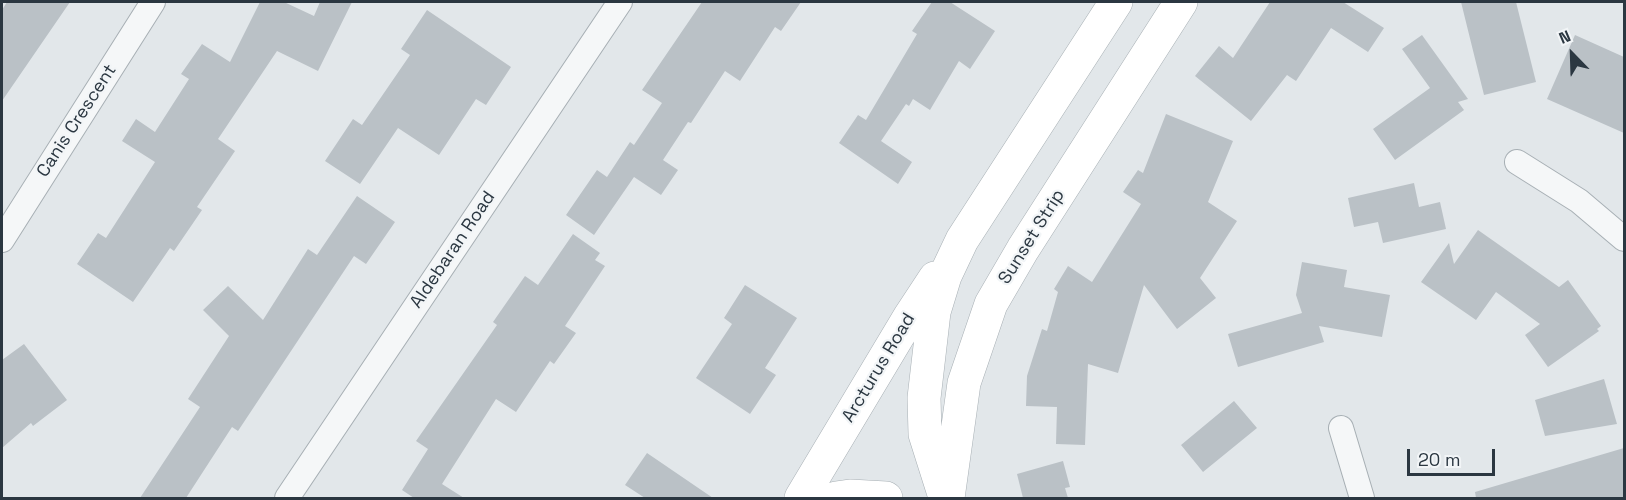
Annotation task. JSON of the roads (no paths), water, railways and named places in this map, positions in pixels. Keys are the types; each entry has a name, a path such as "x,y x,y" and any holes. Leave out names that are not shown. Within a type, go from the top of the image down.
{"street":[{"name":"Canis Crescent","path":"2,240 153,2"},
{"name":"Aldebaran Road","path":"287,498 620,2"},
{"name":"Sunset Strip","path":"947,498 925,434 924,398 934,312 945,276 962,240 1116,2"},
{"name":"Sunset Strip","path":"947,498 965,377 991,304 1023,249 1181,2"},
{"path":"1517,162 1579,201 1624,240"},
{"name":"Arcturus Road","path":"801,498 910,316 962,240"},
{"path":"1341,428 1362,498"},
{"path":"836,498 850,496 886,498"}]}
